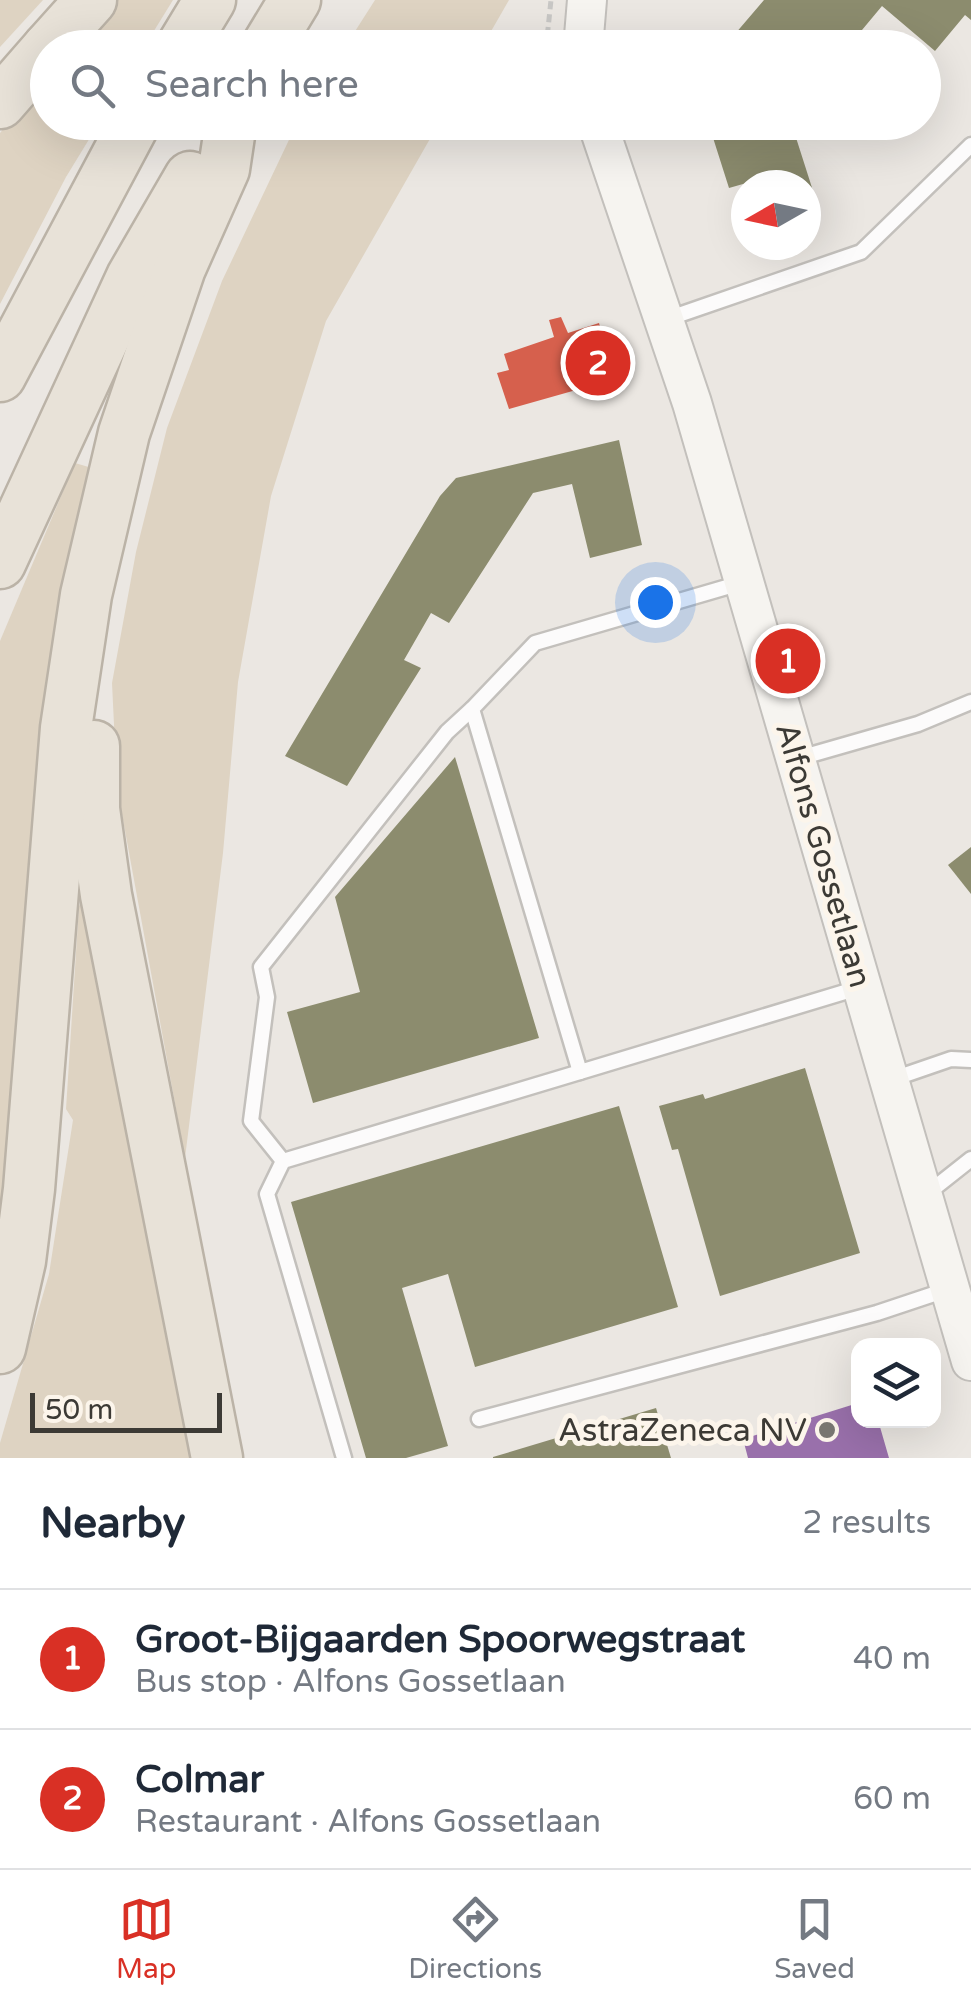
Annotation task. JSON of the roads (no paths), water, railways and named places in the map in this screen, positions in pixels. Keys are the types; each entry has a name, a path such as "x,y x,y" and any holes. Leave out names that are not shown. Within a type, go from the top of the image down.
{"highway":[{"path":"64,30 91,0"},
{"path":"192,30 210,0"},
{"path":"276,30 294,0"},
{"path":"0,103 30,69"},
{"path":"0,376 125,140"},
{"path":"0,563 132,277 212,140"},
{"path":"0,1348 20,1261 66,728 86,595 124,433 180,268 224,169 228,140"},
{"path":"86,595 102,627 93,716 94,810 106,895 217,1458"}],"street":[{"path":"584,30 587,0"},
{"name":"Alfons Gossetlaan","path":"603,140 666,319 971,1361"}],"lane":[{"path":"666,319 861,252 971,145"},
{"path":"284,1161 251,1121 266,997 260,967 447,732 535,643 744,582"},
{"path":"796,759 918,724 971,702"},
{"path":"472,709 580,1072"},
{"path":"344,1458 267,1194 284,1161 862,987"},
{"path":"890,1080 951,1059 971,1060"},
{"path":"923,1197 971,1159"},
{"path":"479,1419 950,1289"}],"place":[{"name":"Colmar","path":"598,363"},
{"name":"Groot-Bijgaarden Spoorwegstraat","path":"788,661"},
{"name":"AstraZeneca NV","path":"827,1430"}]}
